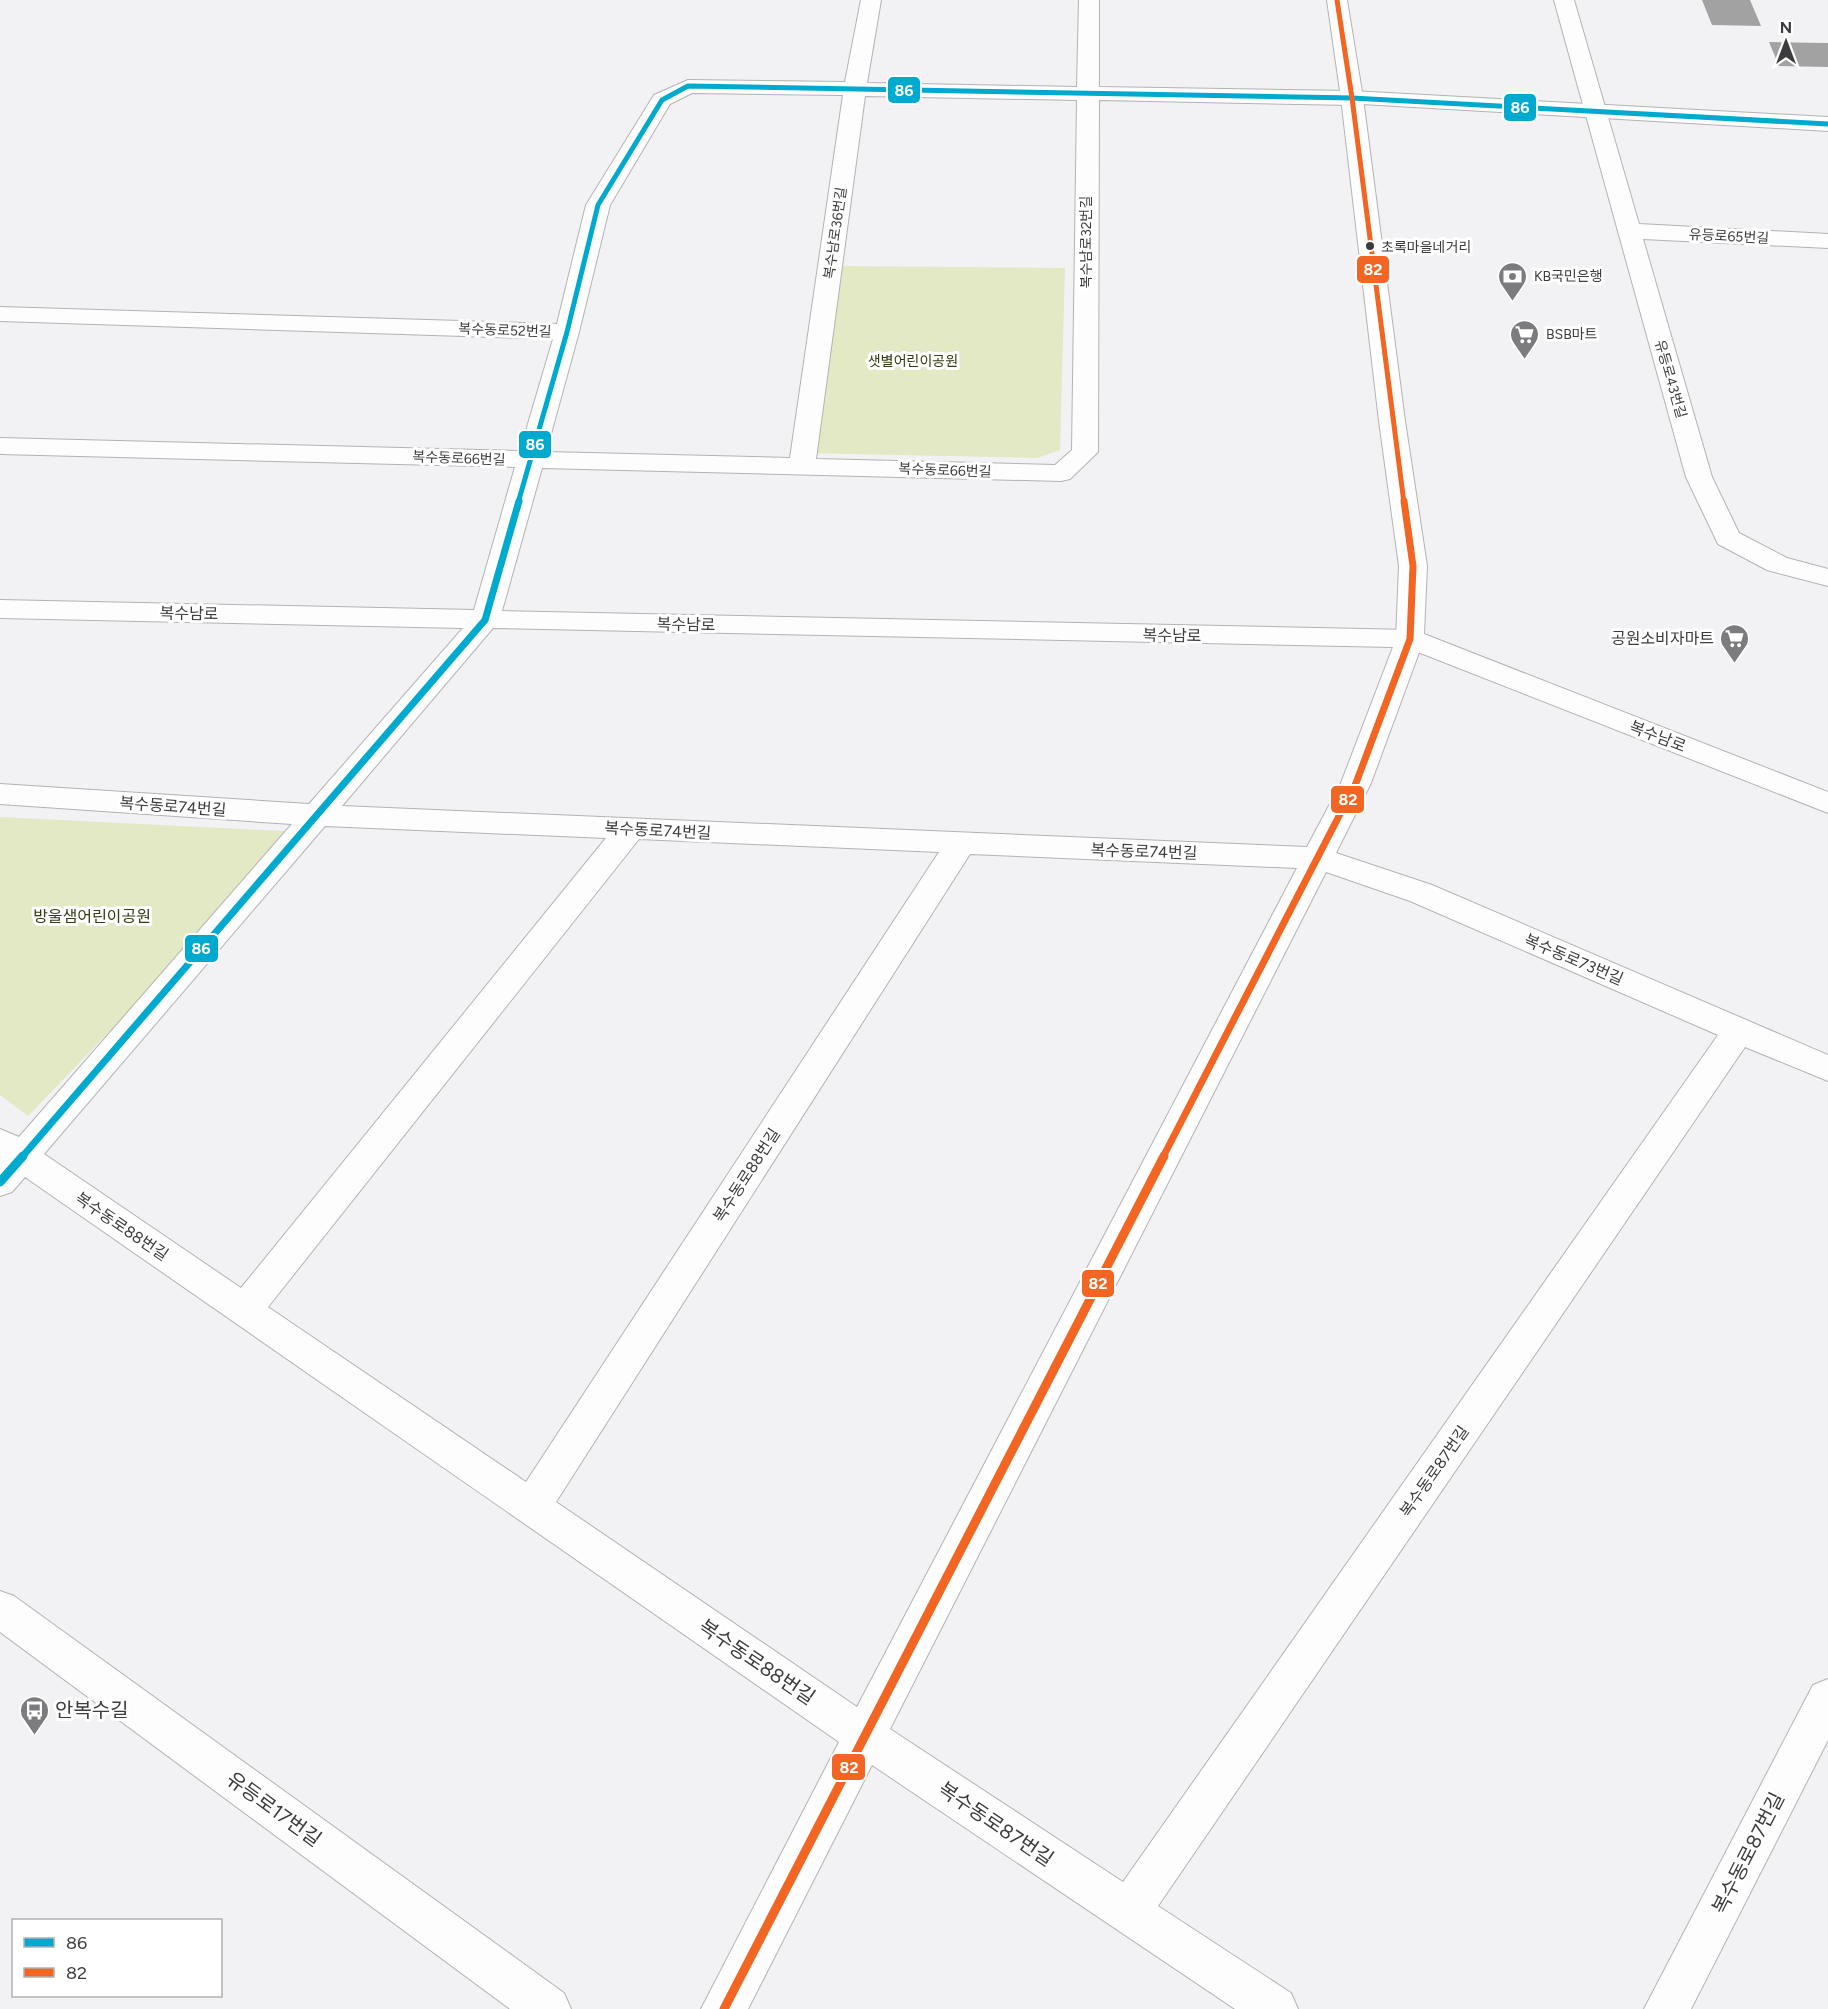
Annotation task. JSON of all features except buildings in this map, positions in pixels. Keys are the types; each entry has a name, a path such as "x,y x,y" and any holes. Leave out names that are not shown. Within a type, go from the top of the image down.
{"street":[{"name":"복수남로36번길","path":"802,466 855,89 871,0"},
{"name":"복수남로32번길","path":"1061,474 1085,452 1089,0"},
{"path":"724,2009 1356,783 1410,639 1413,566 1392,421 1352,98 1337,0"},
{"name":"유등로43번길","path":"1564,0 1699,477 1728,538 1777,564 1828,578"},
{"name":"복수동로52번길","path":"0,314 567,332 598,205 662,100 688,86 1352,98 1828,124"},
{"name":"유등로65번길","path":"1630,231 1828,241"},
{"path":"7,1160 317,815 485,620 567,332"},
{"name":"복수동로66번길","path":"0,446 1061,474"},
{"name":"복수남로","path":"0,609 1410,639 1828,803"},
{"name":"복수동로74번길","path":"0,794 317,815 1317,858"},
{"path":"244,1310 631,828"},
{"name":"복수동로88번길","path":"531,1507 961,843"},
{"name":"복수동로73번길","path":"1317,858 1421,893 1828,1069"},
{"name":"복수동로87번길","path":"1128,1912 1739,1030"},
{"name":"복수동로88번길","path":"7,1160 244,1310 865,1736"},
{"name":"유등로17번길","path":"0,1609 548,2009"},
{"name":"복수동로87번길","path":"1667,2009 1828,1698"},
{"name":"복수동로87번길","path":"865,1736 1275,2009"}],"green space":[{"name":"샛별어린이공원","path":"830,266 1065,268 1060,450 1037,458 804,453"},
{"name":"방울샘어린이공원","path":"0,817 302,832 28,1116 0,1095"}],"transit line":[{"name":"82","path":"724,2009 1356,783 1410,639 1413,566 1392,421 1352,98 1337,0"},
{"name":"86","path":"0,1182 485,620 567,332 598,205 662,100 688,86 1352,98 1828,124"}],"place":[{"name":"초록마을네거리","path":"1370,246"},
{"name":"KB국민은행","path":"1513,302"},
{"name":"BSB마트","path":"1525,360"},
{"name":"공원소비자마트","path":"1735,664"},
{"name":"안복수길","path":"34,1736"}]}
